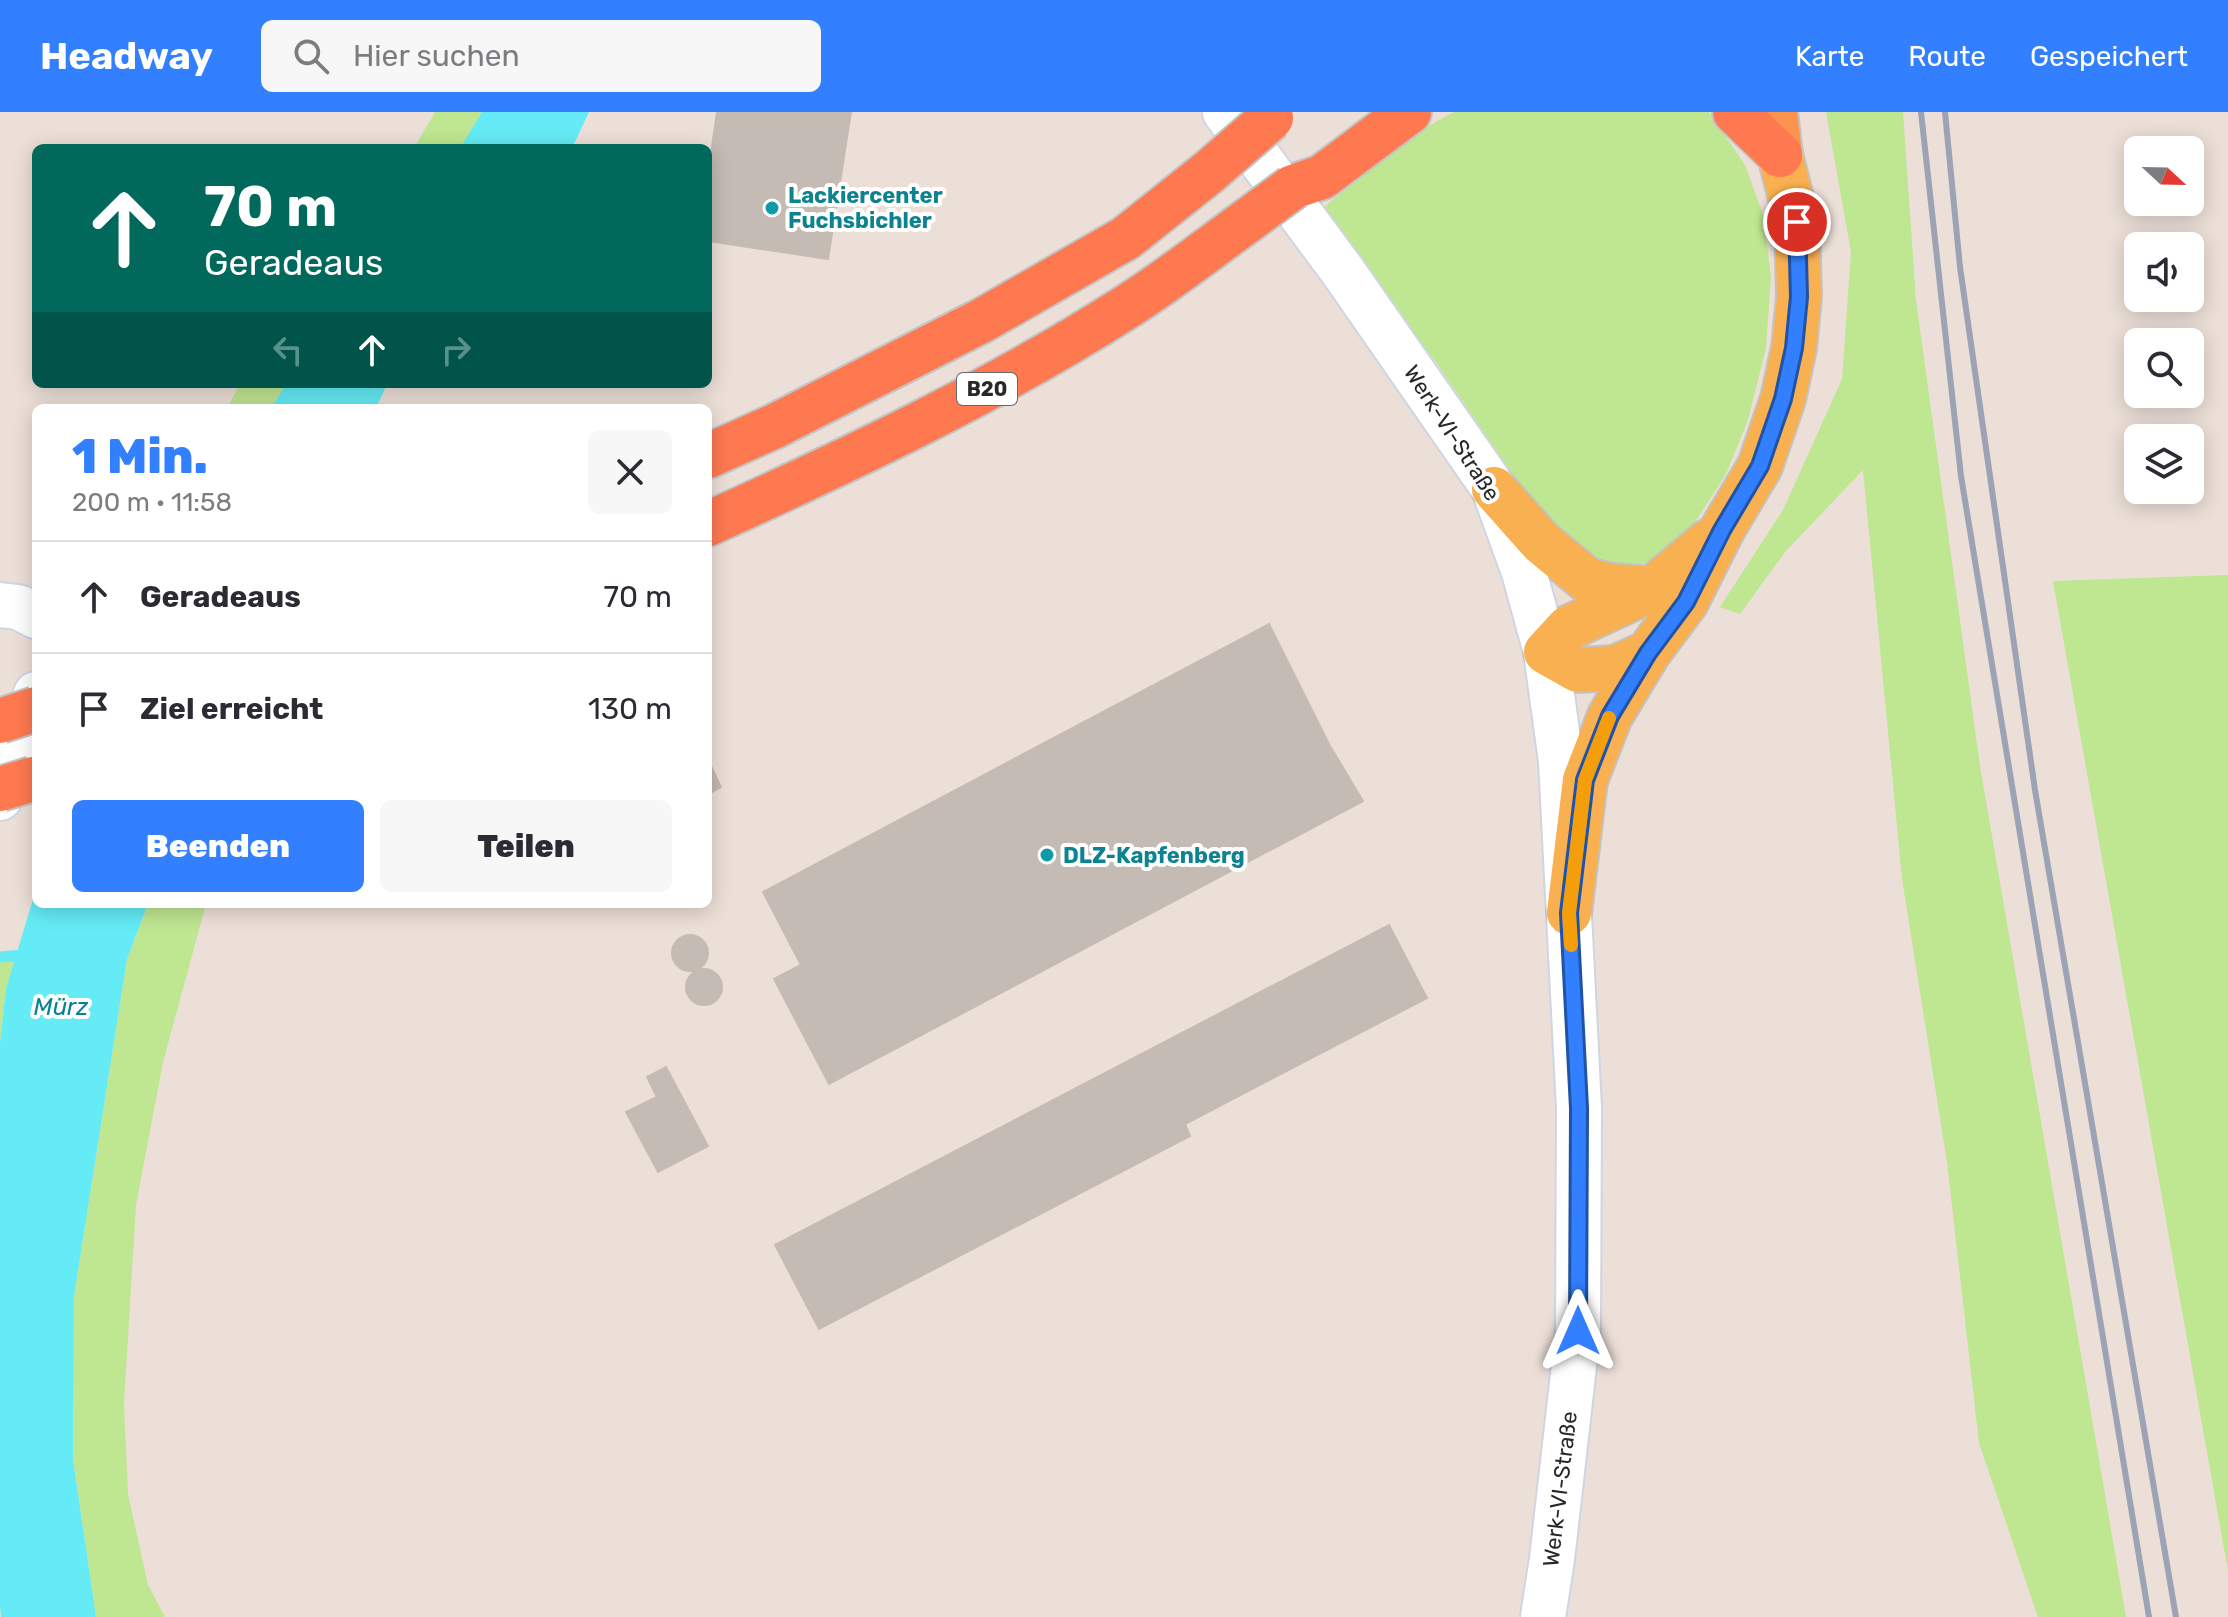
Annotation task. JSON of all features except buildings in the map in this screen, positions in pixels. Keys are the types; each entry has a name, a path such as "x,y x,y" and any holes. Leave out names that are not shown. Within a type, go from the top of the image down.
{"highway":[{"name":"B20","path":"712,522 803,481 1000,382 1130,306 1308,175 1358,112"},
{"path":"1308,175 1409,112"},
{"path":"1735,112 1780,155"},
{"path":"1775,112 1780,155"},
{"path":"712,454 775,426 983,320 1126,238 1274,115"},
{"path":"0,696 32,700"},
{"path":"0,721 32,710"},
{"path":"0,789 32,778"}],"main road":[{"name":"Werk-VI-Straße","path":"1225,112 1344,273 1494,489 1524,572 1546,652 1561,761 1579,1108 1578,1331 1543,1617"},
{"path":"1569,913 1585,780 1610,716 1648,653 1686,602 1722,530 1760,466 1783,399 1794,348 1799,297 1797,222 1780,155"},
{"path":"1494,489 1541,542 1587,580 1611,586 1652,589"},
{"path":"1648,653 1615,668 1578,670 1546,652 1568,628 1652,589 1722,530"},
{"path":"0,605 18,607 32,614"},
{"path":"0,798 32,706"}],"green space":[{"path":"435,112 482,112 462,144 416,144"},
{"path":"1454,112 1709,112 1745,165 1763,214 1771,277 1766,348 1748,420 1726,474 1692,527 1648,563 1613,568 1559,535 1520,485 1435,361 1320,210 1421,130"},
{"path":"1826,112 1903,112 1916,300 1980,766 2126,1617 2038,1617 1979,1443 1947,1162 1902,879 1863,470 1785,552 1740,614 1720,607 1783,510 1842,379 1851,252"},
{"path":"238,388 284,388 274,404 229,404"},
{"path":"2228,575 2228,1571 2053,581"},
{"path":"146,908 205,908 163,1062 136,1205 124,1403 128,1494 148,1585 165,1617 96,1617 73,1459 74,1296 127,959"},
{"path":"16,956 6,989 0,1043 0,957"}],"water":[{"path":"482,112 589,112 574,144 462,144"},
{"path":"284,388 385,388 378,404 274,404"},
{"name":"Mürz","path":"32,902 32,908 146,908 127,959 74,1296 73,1459 96,1617 1,1617 0,1043 6,989"}],"waterway":[{"path":"0,957 22,955 27,958"}],"railway":[{"path":"1921,112 1961,476 2149,1617"},
{"path":"1945,112 1960,267 2035,790 2176,1617"}],"slow traffic":[{"path":"1571,945 1569,913 1585,780 1609,718"}],"place":[{"name":"Lackiercenter Fuchsbichler","path":"772,208"},
{"name":"DLZ-Kapfenberg","path":"1047,855"}],"route":[{"path":"1578,1331 1579,1108 1569,913 1585,780 1610,716 1648,653 1686,602 1722,530 1760,466 1783,399 1794,348 1799,297 1797,222"}]}
